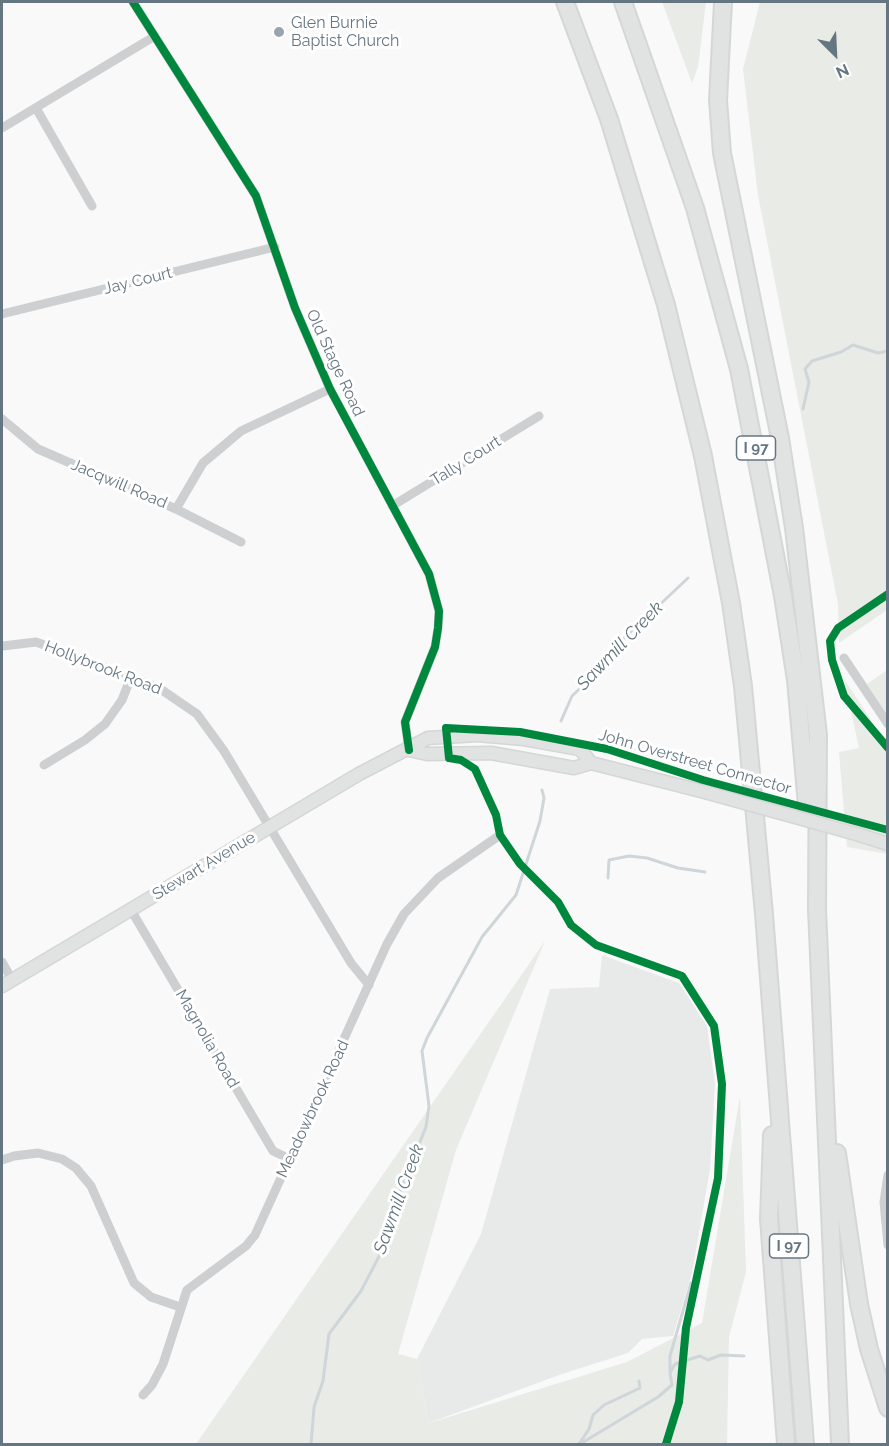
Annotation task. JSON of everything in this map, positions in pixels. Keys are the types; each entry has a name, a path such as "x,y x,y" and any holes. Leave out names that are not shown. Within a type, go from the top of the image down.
{"highway":[{"path":"553,2 609,119"},
{"name":"I 97","path":"565,2 609,119 649,247 686,383 722,552 743,686 805,1444"},
{"name":"I 97","path":"623,2 695,208 739,369 773,532 790,638 817,909 840,1444"},
{"path":"723,2 718,100 722,153 780,438 794,528 818,735 817,909"},
{"path":"774,1047 770,1219 786,1444"},
{"path":"823,1047 852,1266 869,1349 888,1408"}],"street":[{"name":"Old Stage Road","path":"133,2 243,171 266,217 295,308 330,389 392,506 417,546 435,592 439,611 435,647 405,722 409,750"},
{"path":"2,129 155,36"},
{"path":"36,108 92,206"},
{"name":"Jay Court","path":"2,314 275,247"},
{"path":"176,509 203,463 242,431 330,389"},
{"name":"Tally Court","path":"392,506 539,416"},
{"name":"Jacqwill Road","path":"2,419 38,449 176,509 241,542"},
{"name":"Hollybrook Road","path":"3,646 36,642 159,688 197,714 215,737 351,963 369,985"},
{"path":"844,658 888,724"},
{"path":"44,765 85,740 105,724 122,700 131,677"},
{"name":"Stewart Avenue","path":"7,983 359,774 409,750 428,738 498,737 580,749 591,764"},
{"name":"Stewart Avenue","path":"409,750 428,754 491,753 574,768 591,764 705,792 888,844"},
{"name":"Meadowbrook Road","path":"143,1395 152,1385 163,1364 180,1306 191,1285 251,1241 396,928 412,903 447,871 500,835"},
{"name":"Magnolia Road","path":"131,910 273,1151 290,1159"},
{"path":"2,962 7,983"},
{"path":"2,1160 38,1153 62,1159 76,1168 91,1186 134,1283 151,1297 180,1306"},
{"path":"888,1175 884,1202 888,1245"}],"shaded area":[{"path":"662,2 706,2 698,67 692,83"},
{"path":"760,2 887,2 887,610 839,643 838,604 758,195 743,69"},
{"path":"887,670 887,714 867,684"},
{"path":"844,679 887,744 887,854 847,847 839,752 859,748"},
{"path":"545,941 456,1150 398,1354 417,1359 429,1423 627,1362 702,1323 740,1096 746,1272 729,1337 727,1444 196,1444"},
{"path":"602,955 679,983 707,1026 715,1084 710,1169 692,1273 673,1336 642,1339 628,1353 562,1374 429,1423 417,1359 481,1234 550,989 599,987"}],"waterway":[{"name":"Sawmill Creek","path":"803,409 809,382 805,369 812,361 841,352 853,345 878,353 888,351"},
{"name":"Sawmill Creek","path":"561,721 572,696 607,663 619,643 688,578"},
{"name":"Sawmill Creek","path":"311,1444 314,1407 323,1381 329,1334 361,1291 386,1243 393,1209 426,1127 429,1106 422,1051 482,937 516,895 540,821 544,798 542,790"},
{"path":"608,878 609,860 629,856 705,872"},
{"path":"670,1372 670,1356 691,1283"},
{"path":"580,1444 658,1397 672,1385 670,1373 675,1364 700,1356 708,1360 721,1355 744,1356"},
{"path":"579,1444 589,1429 593,1415 604,1405 640,1388 639,1381"}],"cycle path":[{"path":"133,2 256,196 295,308 330,389 429,574 439,611 438,628 435,647 405,722 409,750"},
{"path":"888,594 838,628 830,641 832,660 844,696 888,748"},
{"name":"John Overstreet Connector","path":"666,1444 679,1402 686,1328 718,1178 722,1084 714,1026 682,976 596,945 571,925 558,902 520,864 500,835 496,815 475,769 461,760 449,758 446,728 520,732 607,749 703,780 888,830"}],"place":[{"name":"Glen Burnie Baptist Church","path":"279,32"}]}
